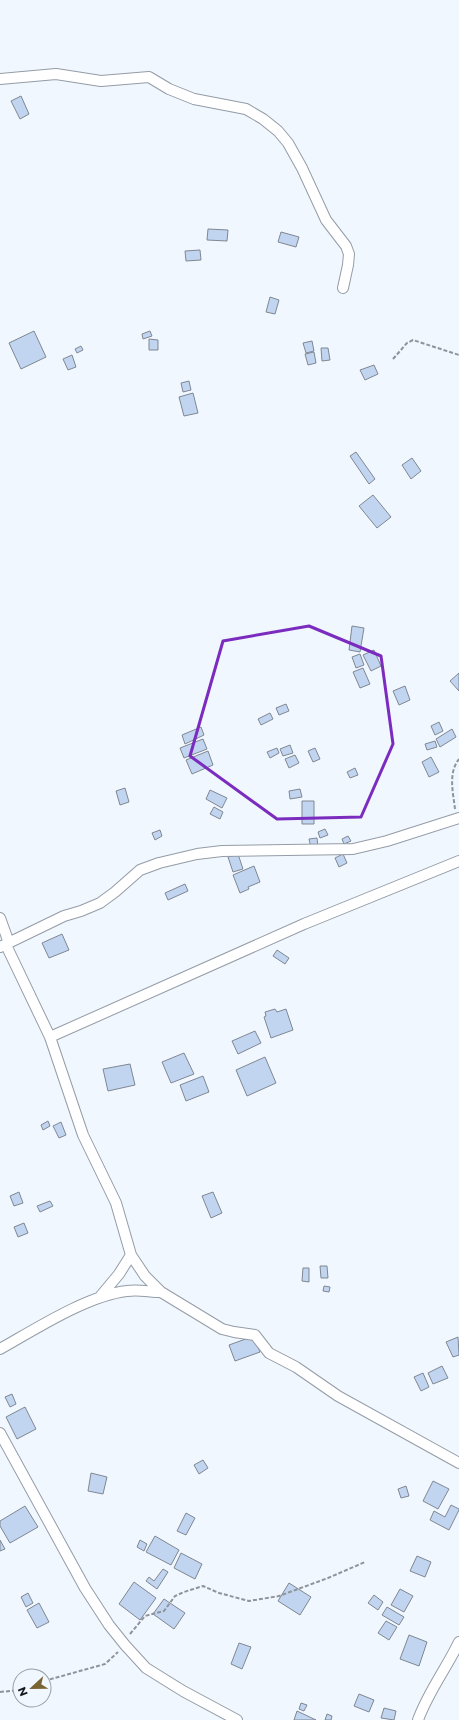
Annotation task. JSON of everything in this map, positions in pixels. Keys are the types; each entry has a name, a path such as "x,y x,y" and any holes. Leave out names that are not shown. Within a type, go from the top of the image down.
{"street":[{"path":"0,79 56,74 101,81 149,77 169,89 194,98 246,109 263,118 278,131 288,143 302,168 326,220 346,246 349,254 343,288"},
{"path":"5,945 64,916 100,903 140,870 159,864 198,854 222,851 353,849 387,842 458,818"},
{"path":"50,1037 304,924 459,861"},
{"path":"0,918 5,945 50,1037 83,1136 116,1203 131,1255 145,1276 161,1292 222,1329 254,1335 270,1353 296,1368 338,1396 459,1464"},
{"path":"99,1298 119,1274 131,1255"},
{"path":"0,1349 48,1322 99,1298 127,1291 161,1292"},
{"path":"0,1433 85,1588 109,1625 125,1645 146,1668 183,1691 237,1720"},
{"path":"418,1720 433,1685 452,1656 459,1642"}],"path":[{"path":"393,360 407,343 413,340 459,355"},
{"path":"458,818 452,780 454,768 459,758"},
{"path":"52,1679 105,1664 125,1645 130,1634 145,1616 164,1611 175,1596 184,1592 203,1586 219,1593 249,1601 279,1596 366,1562"},
{"path":"0,1692 12,1691"}],"highlighted area":[{"path":"309,626 381,656 393,744 361,817 277,819 190,756 223,641"}],"building":[{"path":"21,96 29,114 20,119 11,101"},
{"path":"208,229 228,230 227,241 207,240"},
{"path":"281,232 299,237 296,247 278,242"},
{"path":"200,250 201,260 186,261 185,251"},
{"path":"270,297 279,300 275,314 266,312"},
{"path":"34,331 46,357 21,369 9,343"},
{"path":"150,331 152,336 143,339 142,334"},
{"path":"149,339 158,340 158,350 149,350"},
{"path":"312,341 314,351 306,353 303,343"},
{"path":"81,346 83,350 77,353 75,349"},
{"path":"321,348 328,348 330,360 322,361"},
{"path":"314,352 316,363 308,365 305,354"},
{"path":"72,355 76,367 68,370 63,359"},
{"path":"374,365 378,374 365,380 360,370"},
{"path":"189,381 191,390 183,392 181,383"},
{"path":"193,393 198,413 184,416 179,397"},
{"path":"356,452 375,479 369,484 350,456"},
{"path":"412,458 421,471 411,479 402,465"},
{"path":"373,495 391,517 377,528 359,506"},
{"path":"352,626 364,628 360,652 349,650"},
{"path":"374,650 381,666 371,671 363,655"},
{"path":"360,654 364,665 356,668 352,657"},
{"path":"363,668 370,684 360,688 353,672"},
{"path":"459,673 459,691 450,681"},
{"path":"405,686 410,700 399,705 393,691"},
{"path":"286,704 289,711 279,715 276,708"},
{"path":"270,713 273,719 261,725 258,719"},
{"path":"439,722 443,731 435,735 431,726"},
{"path":"201,727 204,735 185,744 182,735"},
{"path":"452,729 456,737 440,747 436,739"},
{"path":"203,739 207,749 184,758 180,748"},
{"path":"435,741 437,747 427,750 425,744"},
{"path":"290,745 293,753 283,756 280,749"},
{"path":"277,748 279,753 270,758 267,752"},
{"path":"315,748 320,759 313,762 308,751"},
{"path":"208,751 213,765 192,774 186,760"},
{"path":"295,755 299,763 289,768 285,759"},
{"path":"431,757 439,772 429,777 422,762"},
{"path":"355,768 358,775 350,778 347,772"},
{"path":"125,788 129,802 120,805 116,791"},
{"path":"300,789 302,797 290,799 289,791"},
{"path":"210,790 227,798 222,808 206,799"},
{"path":"302,801 314,801 314,824 302,824"},
{"path":"214,807 223,812 220,819 210,814"},
{"path":"325,829 328,835 320,838 318,832"},
{"path":"160,830 162,836 155,840 152,833"},
{"path":"348,836 351,841 344,844 342,839"},
{"path":"317,838 318,847 311,848 309,839"},
{"path":"238,854 243,869 233,872 228,857"},
{"path":"343,854 347,863 339,867 335,858"},
{"path":"254,866 260,882 248,887 249,889 240,893 233,875"},
{"path":"185,884 188,891 168,900 165,893"},
{"path":"62,934 69,950 49,958 42,943"},
{"path":"277,950 289,958 285,964 273,956"},
{"path":"275,1009 277,1012 286,1009 293,1030 271,1038 264,1017 266,1016 265,1012"},
{"path":"255,1031 261,1043 238,1054 232,1041"},
{"path":"184,1053 194,1074 171,1083 162,1062"},
{"path":"265,1057 276,1083 247,1096 236,1070"},
{"path":"130,1064 135,1085 108,1091 103,1069"},
{"path":"203,1076 209,1092 186,1101 180,1085"},
{"path":"48,1121 50,1126 43,1130 41,1125"},
{"path":"61,1122 66,1135 59,1138 53,1126"},
{"path":"19,1192 23,1203 14,1206 10,1196"},
{"path":"213,1192 222,1213 211,1218 202,1196"},
{"path":"50,1201 53,1206 40,1212 37,1206"},
{"path":"24,1223 28,1233 18,1237 14,1227"},
{"path":"320,1266 327,1266 328,1278 321,1278"},
{"path":"303,1268 309,1268 309,1282 302,1281"},
{"path":"324,1286 330,1287 329,1292 323,1291"},
{"path":"254,1336 260,1352 235,1361 229,1345"},
{"path":"458,1337 459,1355 453,1357 446,1342"},
{"path":"442,1366 448,1378 433,1384 428,1373"},
{"path":"423,1373 429,1387 421,1391 414,1377"},
{"path":"12,1394 16,1404 10,1407 5,1397"},
{"path":"25,1407 36,1429 17,1439 6,1417"},
{"path":"203,1460 208,1468 199,1474 194,1465"},
{"path":"91,1473 107,1477 103,1494 88,1491"},
{"path":"433,1481 449,1489 438,1509 423,1501"},
{"path":"406,1486 409,1496 401,1498 398,1489"},
{"path":"451,1505 459,1510 449,1530 430,1520 434,1511 445,1517"},
{"path":"25,1506 38,1527 10,1543 0,1526 0,1521"},
{"path":"186,1513 195,1518 186,1535 177,1531"},
{"path":"155,1536 179,1550 171,1565 146,1552"},
{"path":"0,1540 5,1549 0,1551"},
{"path":"140,1540 147,1544 144,1551 137,1547"},
{"path":"181,1553 202,1564 195,1579 174,1568"},
{"path":"417,1556 431,1562 425,1577 410,1571"},
{"path":"163,1569 168,1572 157,1589 146,1581 149,1577 154,1581"},
{"path":"134,1582 156,1598 140,1620 119,1604"},
{"path":"289,1583 311,1597 300,1615 278,1601"},
{"path":"400,1589 413,1596 404,1612 391,1605"},
{"path":"28,1593 33,1603 26,1607 21,1597"},
{"path":"374,1595 383,1602 378,1610 368,1603"},
{"path":"164,1599 185,1613 174,1629 153,1614"},
{"path":"39,1603 49,1622 37,1628 27,1610"},
{"path":"387,1607 404,1617 399,1625 382,1615"},
{"path":"386,1621 397,1627 389,1640 378,1633"},
{"path":"409,1635 427,1642 419,1666 400,1659"},
{"path":"239,1643 251,1647 242,1669 231,1664"},
{"path":"359,1694 374,1700 369,1712 354,1706"},
{"path":"301,1703 307,1705 304,1711 299,1709"},
{"path":"384,1708 396,1711 394,1720 381,1718"},
{"path":"297,1711 316,1720 294,1720"},
{"path":"327,1714 332,1716 331,1720 325,1720"}]}
